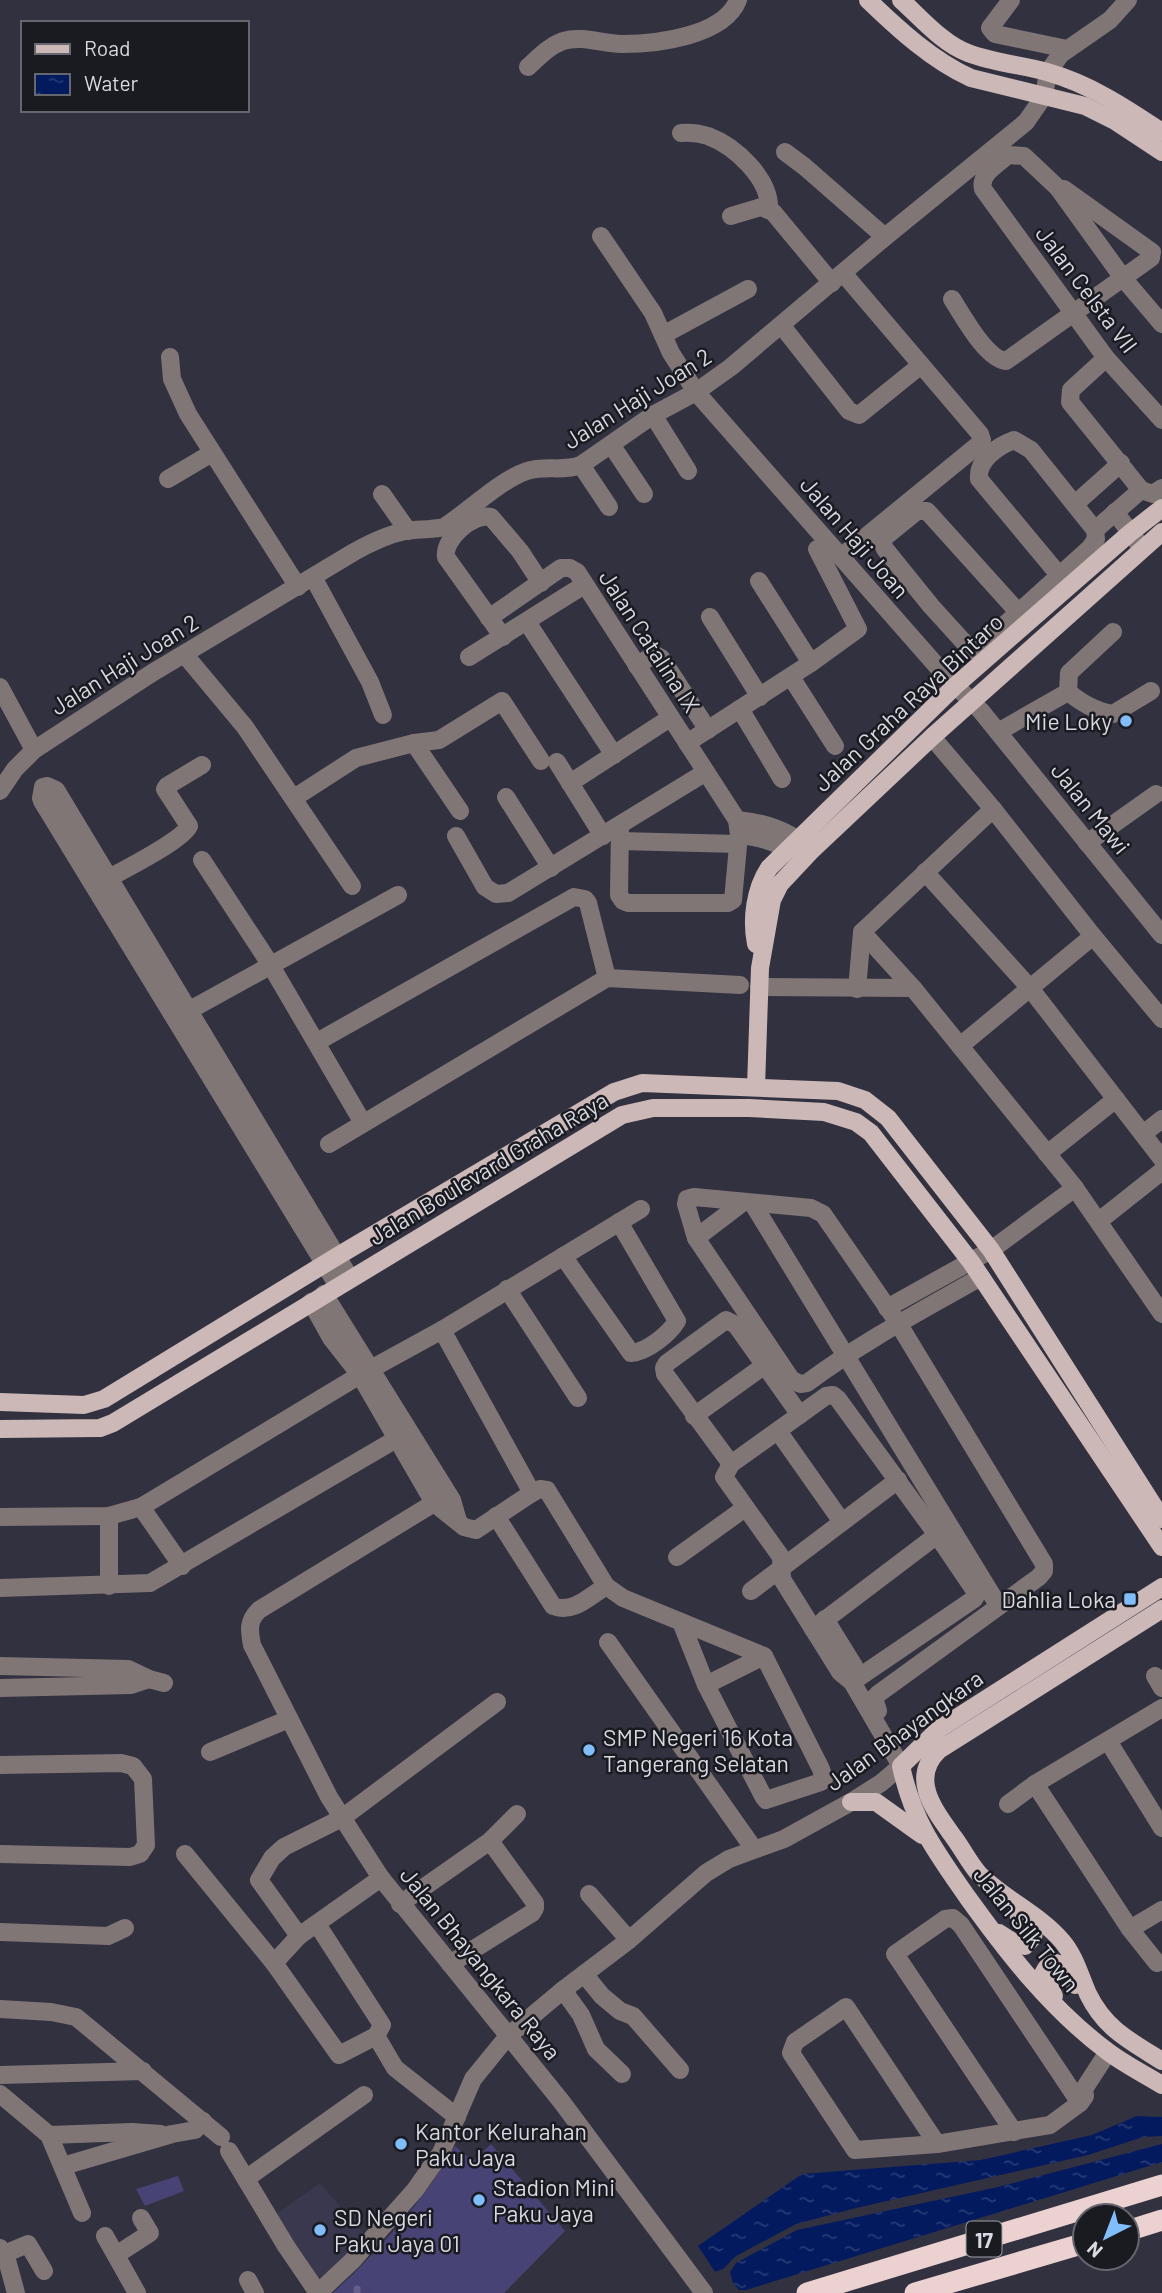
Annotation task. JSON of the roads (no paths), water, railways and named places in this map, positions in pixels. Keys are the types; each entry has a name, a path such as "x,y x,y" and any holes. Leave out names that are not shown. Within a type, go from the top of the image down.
{"highway":[{"name":"17","path":"807,2293 1162,2185"},
{"path":"1141,2227 1162,2220"},
{"name":"17","path":"915,2293 1071,2247"}],"main road":[{"path":"868,0 938,60 955,71 971,78 1085,106 1115,121 1162,152"},
{"path":"901,0 952,45 968,53 1048,72 1092,89 1162,132"},
{"name":"Jalan Graha Raya Bintaro","path":"799,851 955,686 1162,508"},
{"name":"Jalan Graha Raya Bintaro","path":"756,1087 760,968 754,938 760,881 769,868 799,851 932,737 976,706 1152,539"},
{"name":"Jalan Boulevard Graha Raya","path":"0,1402 84,1405 104,1399 614,1092 642,1083 838,1091 865,1100 888,1118 991,1250 1162,1519"},
{"name":"Jalan Boulevard Graha Raya","path":"0,1429 100,1428 113,1423 622,1115 653,1108 807,1111 841,1116 856,1122 871,1133 976,1270 1162,1547"},
{"name":"Jalan Bhayangkara","path":"901,1766 939,1729 1162,1587"},
{"name":"Jalan Bhayangkara","path":"927,1764 939,1750 1162,1609"},
{"name":"Jalan Silk Town","path":"927,1764 926,1786 930,1803 978,1872 1005,1896 1047,1925 1065,1944 1097,2010 1115,2032 1162,2060"},
{"name":"Jalan Silk Town","path":"901,1766 911,1804 927,1840 987,1924 1040,1991 1113,2055 1162,2085"},
{"path":"852,1802 876,1802 895,1813 927,1840"},
{"path":"987,1924 1016,1944 1025,1946 1034,1937 1032,1926 1019,1918 1005,1896"},
{"path":"1069,2019 1047,1986 1043,1973 1046,1967 1052,1964 1068,1970 1079,1994 1097,2010"}],"street":[{"path":"528,67 549,48 562,42 584,39 623,44 696,33 714,27 728,17 738,0"},
{"path":"1011,0 990,28 995,34 1067,49"},
{"path":"1044,96 1048,72 1067,49 1110,20 1128,0"},
{"name":"Jalan Haji Joan 2","path":"0,790 15,769 34,750 152,673 379,539 408,531 444,527 525,472 544,467 568,470 581,465 653,415 696,392 782,326 884,237 1026,122 1044,96"},
{"path":"681,133 696,132 716,139 745,161 763,183 770,201 769,209"},
{"path":"785,152 884,237"},
{"name":"Jalan Celsta VII","path":"1058,188 1030,161 1018,155 1008,155 984,176 981,182 983,189 1106,358 1162,420"},
{"path":"952,299 980,341 1000,361 1006,361 1153,255 1065,189 1058,188"},
{"path":"1058,188 1123,278 1162,324"},
{"path":"731,216 761,208 769,209 920,365 980,434 981,443 841,557"},
{"name":"Jalan Haji Joan","path":"601,236 653,313 671,353 696,392 955,686 976,706"},
{"path":"663,335 748,289"},
{"path":"782,326 854,415 859,415 920,365"},
{"path":"170,357 172,379 179,397 212,453 306,582 370,682 383,715"},
{"path":"1106,358 1071,390 1071,405 1141,490 1153,494 1162,488"},
{"path":"653,415 688,471"},
{"path":"1018,612 926,511 917,511 882,542 931,606 971,650 980,648 1094,544 1095,530 1075,504 1031,450 1014,440 988,457 979,471 983,484 1059,575"},
{"path":"612,446 644,494"},
{"path":"168,479 212,453"},
{"path":"1075,504 1121,463"},
{"path":"581,465 609,507"},
{"path":"1095,530 1141,490"},
{"path":"382,494 408,531"},
{"path":"1121,508 1136,528 1152,539"},
{"path":"489,618 541,583 495,519 483,515 450,540 445,552 489,618 503,637"},
{"path":"687,743 791,677 858,629 817,549"},
{"name":"Jalan Catalina IX","path":"541,583 561,568 570,568 577,572 706,772 738,833"},
{"path":"759,582 811,663"},
{"path":"469,657 584,585"},
{"path":"710,617 760,696"},
{"path":"527,622 614,755"},
{"path":"1068,692 1069,673 1113,632"},
{"path":"637,667 654,654 661,657 708,730"},
{"path":"185,655 245,727 352,886"},
{"path":"791,677 835,746"},
{"path":"1068,692 1088,706 1112,714 1151,691"},
{"path":"998,732 1068,692"},
{"path":"3,697 34,750"},
{"path":"294,798 356,758 414,743 439,740 502,701 549,762 615,834 619,895 623,901 729,903 733,899 738,833"},
{"name":"Jalan Mawi","path":"976,706 1162,935"},
{"path":"740,709 782,779"},
{"path":"570,783 670,718"},
{"path":"932,737 1162,1019"},
{"path":"414,743 460,811"},
{"path":"101,882 166,845 189,828 165,789 202,765"},
{"path":"456,836 485,887 496,894 509,893 615,834 706,772"},
{"path":"101,882 56,790 43,787 41,798 101,882 330,1261 330,1290 365,1372 434,1503 464,1527 476,1530 532,1493 540,1489 547,1490 606,1586 623,1598 764,1656 821,1769 824,1779 821,1782 766,1800 706,1685 681,1622"},
{"path":"1087,843 1156,794"},
{"path":"506,797 551,868"},
{"path":"857,989 862,932 993,809"},
{"path":"615,834 738,833 757,836 799,851"},
{"path":"202,860 270,964 363,1123"},
{"path":"925,872 1030,988 1162,1159"},
{"path":"181,1014 398,895"},
{"path":"317,1042 568,898 580,897 588,903 607,978"},
{"path":"862,932 913,988 1075,1188 1162,1314"},
{"path":"960,1046 1093,936"},
{"path":"329,1144 607,978 740,985"},
{"path":"759,986 913,988"},
{"path":"1047,1154 1116,1099"},
{"path":"1143,1134 1162,1119"},
{"path":"1100,1221 1162,1171"},
{"path":"878,1711 874,1698 878,1694 1044,1572 1044,1564 898,1323 823,1214 811,1208 694,1197 687,1199 696,1238 792,1379 800,1384 807,1382 845,1355 898,1323 976,1270 991,1250 1075,1188"},
{"path":"696,1238 748,1203"},
{"path":"748,1203 998,1605"},
{"path":"0,1517 109,1516 141,1507 641,1209"},
{"path":"563,1255 631,1353 638,1352 671,1330 677,1321 619,1222"},
{"path":"887,1308 976,1270"},
{"path":"1147,1292 1162,1281"},
{"path":"507,1289 578,1398"},
{"path":"731,1464 694,1416 664,1368 667,1363 726,1320 736,1325 800,1415"},
{"path":"442,1330 532,1493"},
{"path":"694,1416 765,1365"},
{"path":"365,1372 452,1500 458,1521"},
{"path":"854,1681 974,1599 977,1594 898,1480 833,1395 826,1396 731,1464 724,1477 781,1557 782,1579 819,1624 837,1653 854,1666 854,1681 901,1766"},
{"path":"778,1431 842,1522"},
{"path":"0,1588 150,1583 398,1438"},
{"path":"751,1591 898,1480"},
{"name":"Jalan Bhayangkara Raya","path":"434,1503 259,1610 251,1618 249,1627 252,1645 342,1818 381,1878 561,2101 704,2293"},
{"path":"141,1507 182,1566"},
{"path":"677,1557 745,1508"},
{"path":"109,1516 109,1586"},
{"path":"496,1516 553,1606 562,1610 573,1607 606,1586"},
{"path":"819,1624 937,1535"},
{"path":"608,1642 754,1849"},
{"path":"706,1685 764,1656"},
{"path":"0,1666 128,1669 157,1681 131,1685 0,1688"},
{"path":"299,1936 259,1880 272,1858 284,1847 342,1818 497,1702"},
{"path":"1008,1804 1035,1784 1162,1708"},
{"path":"211,1752 289,1719"},
{"path":"1108,1741 1162,1828"},
{"path":"0,1765 121,1763 133,1766 143,1779 146,1845 140,1854 130,1857 0,1854"},
{"name":"Jalan Bhayangkara","path":"318,2293 414,2192 441,2153 473,2079 509,2036 563,1990 629,1940 706,1873 729,1859 784,1839 852,1802 901,1766"},
{"path":"1035,1784 1129,1929 1157,1963"},
{"path":"400,1904 490,1841 517,1814"},
{"path":"450,1965 532,1913 535,1908 535,1903 490,1841"},
{"path":"185,1854 274,1962 339,2055 376,2036 382,2025 317,1924"},
{"path":"274,1962 299,1936 381,1878"},
{"path":"589,1894 629,1940"},
{"path":"1129,1929 1162,1910"},
{"path":"1014,2132 895,1954 945,1919 953,1918 961,1925 1083,2099"},
{"path":"0,1933 108,1936 125,1928"},
{"path":"584,1974 602,1996 620,2011 633,2016 680,2070"},
{"path":"563,1990 581,2015 596,2049 622,2074"},
{"path":"937,2144 846,2007 795,2042 792,2053 855,2150 937,2144 1050,2125 1083,2099 1095,2094 1113,2055"},
{"path":"0,2009 51,2012 76,2017 203,2121 225,2144 318,2293"},
{"path":"376,2036 395,2068 457,2117"},
{"path":"0,2075 143,2071"},
{"path":"0,2094 49,2135 82,2213"},
{"path":"247,2178 364,2095"},
{"path":"63,2166 172,2134 195,2130 203,2121"},
{"path":"49,2135 132,2132 172,2134"},
{"path":"116,2255 150,2234 141,2218"},
{"path":"105,2235 137,2293"},
{"path":"16,2293 2,2251 28,2245 44,2271"}],"water":[{"path":"1137,2116 1162,2117 1162,2136 1143,2137 1088,2155 796,2224 736,2256 723,2269 715,2272 698,2246 802,2174 981,2160 1092,2135"},
{"path":"1162,2144 1162,2162 746,2290 739,2290 733,2283 730,2272 736,2263 797,2230 998,2187"}],"place":[{"name":"Mie Loky","path":"1126,721"},
{"name":"Dahlia Loka","path":"1130,1599"},
{"name":"SMP Negeri 16 Kota Tangerang Selatan","path":"589,1750"},
{"name":"Kantor Kelurahan Paku Jaya","path":"401,2144"},
{"name":"Stadion Mini Paku Jaya","path":"479,2200"},
{"name":"SD Negeri Paku Jaya 01","path":"320,2230"}]}
